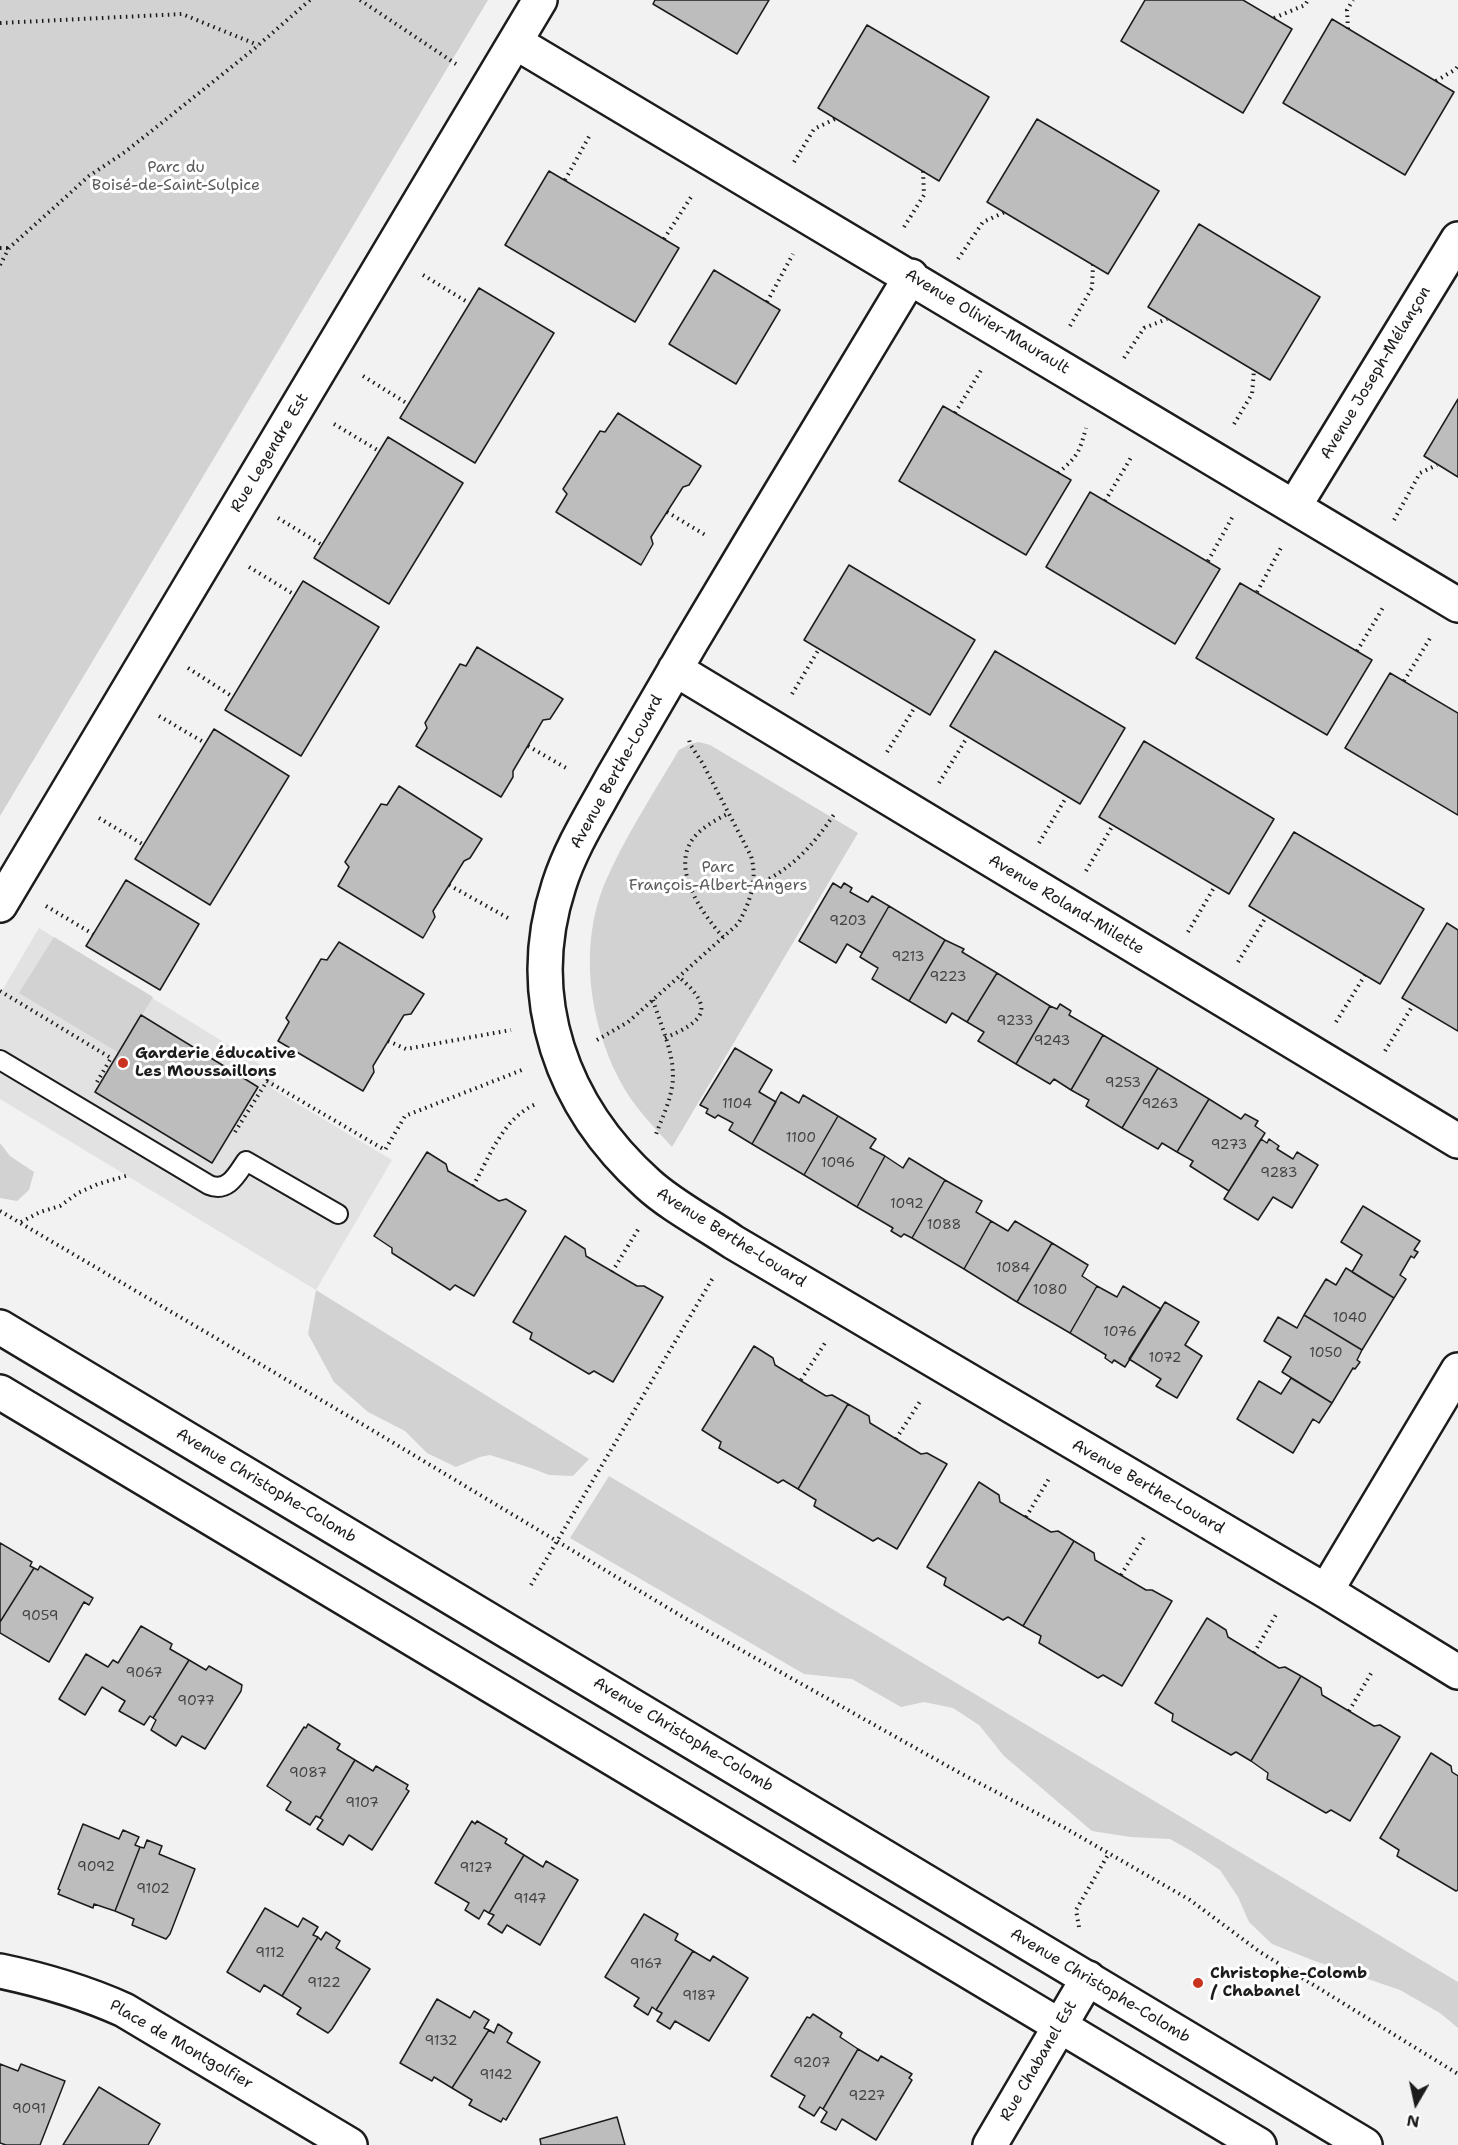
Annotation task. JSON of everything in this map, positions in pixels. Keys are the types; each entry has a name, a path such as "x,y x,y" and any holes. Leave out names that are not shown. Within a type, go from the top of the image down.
{"street":[{"name":"Rue Legendre Est","path":"0,905 540,0"},
{"name":"Avenue Olivier-Maurault","path":"515,42 1458,605"},
{"name":"Avenue Joseph-Mélançon","path":"1294,507 1458,238"},
{"name":"Avenue Berthe-Louard","path":"910,276 675,669 575,844 552,909 546,973 552,1031 558,1056 567,1078 588,1115 615,1150 651,1187 733,1242 1458,1672"},
{"name":"Avenue Roland-Milette","path":"675,669 1458,1141"},
{"name":"Avenue Christophe-Colomb","path":"0,1327 1365,2145"},
{"path":"1326,1592 1458,1370"},
{"path":"0,1392 1259,2145"},
{"name":"Place de Montgolfier","path":"0,1971 63,1986 94,1996 124,2010 350,2145"},
{"name":"Rue Chabanel Est","path":"990,2145 1088,1978"}],"lane":[{"path":"0,1060 209,1185 220,1187 234,1180 246,1161 338,1214"}],"path":[{"path":"0,265 9,248 89,176 133,145 258,45 310,0"},
{"path":"360,0 456,64"},
{"path":"1274,18 1305,5 1308,0"},
{"path":"1348,29 1347,10 1353,0"},
{"path":"0,23 182,14 258,45"},
{"path":"1436,81 1458,66"},
{"path":"794,162 814,129 835,119"},
{"path":"565,180 592,132"},
{"path":"904,227 924,195 923,171"},
{"path":"664,239 693,194"},
{"path":"958,259 983,222 1005,212"},
{"path":"0,248 9,248"},
{"path":"767,302 793,254"},
{"path":"1070,326 1092,288 1093,265"},
{"path":"423,275 469,303"},
{"path":"1124,358 1144,328 1167,319"},
{"path":"955,412 983,367"},
{"path":"1234,424 1252,394 1254,370"},
{"path":"363,376 408,404"},
{"path":"334,424 379,451"},
{"path":"1058,473 1076,457 1082,446 1086,428"},
{"path":"1105,501 1132,456"},
{"path":"1394,520 1420,473 1437,465"},
{"path":"667,512 708,536"},
{"path":"1208,561 1233,516"},
{"path":"278,518 322,545"},
{"path":"1257,592 1282,546"},
{"path":"249,567 295,595"},
{"path":"1357,651 1384,606"},
{"path":"1404,681 1432,635"},
{"path":"792,694 819,649"},
{"path":"188,668 233,697"},
{"path":"888,752 915,707"},
{"path":"159,716 205,743"},
{"path":"939,783 968,736"},
{"path":"597,1040 628,1022 680,977 738,924 747,908 753,887 754,866 751,856 689,739"},
{"path":"528,746 568,769"},
{"path":"1039,843 1067,796"},
{"path":"723,937 693,897 690,870 686,861 696,834 729,813"},
{"path":"753,887 783,872 802,856 835,813"},
{"path":"99,818 144,845"},
{"path":"1086,871 1113,825"},
{"path":"449,885 508,918"},
{"path":"1188,932 1215,886"},
{"path":"46,906 93,934"},
{"path":"1238,962 1266,917"},
{"path":"1336,1022 1365,975"},
{"path":"665,1038 691,1027 701,1011 697,995 680,977"},
{"path":"0,991 113,1058 93,1088"},
{"path":"653,1000 671,1053 673,1084 669,1101 654,1137"},
{"path":"1385,1052 1413,1005"},
{"path":"388,1041 406,1049 511,1030"},
{"path":"232,1137 267,1081 385,1150 405,1116 522,1070"},
{"path":"473,1186 505,1129 517,1115 536,1104"},
{"path":"20,1222 40,1212 60,1206 78,1193 98,1185 173,1164"},
{"path":"0,1211 693,1623 960,1773 1110,1853 1190,1900 1260,1952 1458,2074"},
{"path":"612,1272 639,1228"},
{"path":"531,1585 714,1276"},
{"path":"801,1380 825,1343"},
{"path":"896,1439 921,1400"},
{"path":"1026,1517 1050,1477"},
{"path":"1121,1575 1146,1534"},
{"path":"1254,1653 1277,1613"},
{"path":"1349,1711 1373,1670"},
{"path":"1076,1910 1110,1853"}],"shaded area":[{"path":"39,928 277,1075 271,1088 392,1160 316,1290 0,1099 0,994"}],"green space":[{"name":"Parc du Boisé-de-Saint-Sulpice","path":"0,0 488,0 0,816"},
{"name":"Parc François-Albert-Angers","path":"699,742 710,745 858,833 672,1147 630,1098 609,1057 594,1008 590,958 596,909 620,850 679,750"},
{"path":"54,937 153,997 119,1053 19,993"},
{"path":"0,1143 10,1156 34,1172 29,1190 17,1201 0,1198"},
{"path":"316,1290 589,1459 573,1476 549,1475 490,1455 456,1467 427,1453 405,1431 368,1412 334,1382 308,1334"},
{"path":"609,1476 1458,1982 1458,2028 1440,2013 1400,1990 1272,1944 1249,1922 1238,1897 1220,1870 1170,1839 1130,1837 1092,1831 1004,1756 979,1725 953,1708 924,1702 901,1707 852,1679 804,1674 570,1538"}],"building":[{"path":"655,0 769,0 737,54 653,4"},
{"path":"1145,0 1243,0 1292,29 1243,113 1121,41"},
{"path":"1332,19 1454,92 1405,175 1283,103"},
{"path":"867,25 989,97 939,181 818,108"},
{"path":"1037,119 1159,191 1108,274 987,202"},
{"path":"549,171 679,248 635,322 505,245"},
{"path":"1199,224 1320,297 1270,380 1148,307"},
{"path":"714,270 780,310 736,384 669,344"},
{"path":"479,288 554,333 475,463 400,418"},
{"path":"1458,399 1458,477 1424,456"},
{"path":"943,406 1071,480 1026,555 899,481"},
{"path":"618,413 701,466 689,485 683,487 651,537 653,544 641,565 556,512 567,494 563,489 600,431 605,432"},
{"path":"388,437 463,483 389,604 314,558"},
{"path":"1090,492 1220,569 1175,644 1046,567"},
{"path":"849,565 975,640 930,715 804,640"},
{"path":"303,581 379,627 301,756 225,710"},
{"path":"1240,583 1372,660 1327,735 1196,658"},
{"path":"477,647 563,699 550,719 543,720 513,771 513,777 501,797 416,746 427,728 425,723 460,664 466,666"},
{"path":"995,651 1125,728 1080,804 950,726"},
{"path":"1390,673 1458,713 1458,815 1345,748"},
{"path":"214,729 289,776 210,905 135,859"},
{"path":"1144,741 1274,819 1229,894 1099,817"},
{"path":"399,786 482,839 470,858 464,861 433,911 435,917 423,938 338,886 349,867 345,862 381,804 387,805"},
{"path":"1294,832 1424,909 1380,984 1249,906"},
{"path":"126,880 199,924 160,990 86,946"},
{"path":"833,883 841,888 844,883 852,888 850,892 868,902 872,896 889,906 862,953 847,944 836,963 799,941"},
{"path":"889,906 945,940 909,1001 872,979 878,968 860,957"},
{"path":"1447,923 1458,930 1458,1031 1402,998"},
{"path":"945,940 964,949 962,952 997,973 967,1022 952,1013 946,1023 909,1001"},
{"path":"339,942 424,994 411,1014 404,1015 373,1066 374,1072 363,1091 278,1041 289,1022 286,1018 321,959 327,960"},
{"path":"997,973 1050,1006 1016,1064 978,1041 984,1032 967,1022"},
{"path":"1060,1004 1071,1011 1069,1015 1103,1035 1071,1090 1054,1079 1050,1084 1016,1064 1050,1006 1057,1009"},
{"path":"141,1015 258,1087 212,1163 95,1092"},
{"path":"1103,1035 1158,1068 1122,1128 1086,1106 1089,1100 1071,1090"},
{"path":"735,1048 772,1070 759,1092 776,1102 752,1144 729,1130 733,1123 718,1115 715,1118 706,1113 708,1109 700,1105"},
{"path":"1158,1068 1209,1099 1177,1152 1162,1143 1158,1149 1122,1128"},
{"path":"781,1092 799,1103 803,1095 838,1116 804,1175 752,1144"},
{"path":"1209,1099 1241,1119 1245,1114 1258,1121 1255,1126 1265,1133 1229,1191 1190,1166 1193,1161 1177,1152"},
{"path":"838,1116 876,1139 870,1148 885,1156 857,1207 804,1175"},
{"path":"1261,1139 1267,1143 1269,1139 1279,1146 1277,1149 1293,1159 1297,1152 1318,1165 1292,1208 1273,1197 1258,1220 1224,1199"},
{"path":"427,1152 446,1164 448,1171 499,1201 506,1199 526,1211 474,1296 455,1285 450,1290 392,1253 392,1248 374,1236"},
{"path":"885,1156 903,1168 909,1158 945,1180 912,1238 904,1234 901,1237 891,1231 893,1228 857,1207"},
{"path":"945,1180 982,1201 976,1212 991,1221 964,1269 912,1238"},
{"path":"1363,1206 1420,1241 1414,1250 1418,1252 1414,1258 1411,1256 1400,1275 1406,1279 1394,1298 1352,1272 1362,1255 1341,1242"},
{"path":"991,1221 1008,1231 1015,1221 1052,1243 1017,1302 964,1269"},
{"path":"565,1236 585,1249 586,1256 637,1286 644,1286 663,1297 613,1382 594,1371 589,1374 530,1339 532,1333 513,1322"},
{"path":"1052,1243 1088,1265 1082,1276 1097,1286 1070,1333 1017,1302"},
{"path":"1346,1268 1394,1298 1362,1350 1304,1315 1326,1279 1336,1285"},
{"path":"1097,1286 1117,1297 1123,1286 1161,1309 1125,1367 1114,1360 1112,1363 1105,1358 1106,1355 1070,1333"},
{"path":"1165,1302 1199,1322 1185,1345 1202,1356 1177,1398 1156,1386 1161,1379 1129,1359"},
{"path":"1304,1315 1362,1350 1357,1360 1360,1362 1355,1369 1353,1368 1332,1403 1282,1372 1291,1357 1264,1341 1278,1317 1297,1328"},
{"path":"754,1346 773,1358 775,1365 826,1396 832,1395 848,1404 798,1489 783,1480 778,1483 719,1448 721,1442 702,1430"},
{"path":"1291,1378 1332,1403 1319,1423 1313,1419 1293,1453 1237,1419 1259,1381 1281,1394"},
{"path":"848,1404 869,1416 870,1423 921,1454 927,1453 947,1464 897,1549 878,1538 873,1541 814,1506 816,1500 798,1489"},
{"path":"979,1482 999,1495 1000,1502 1051,1532 1058,1531 1074,1541 1023,1626 1008,1617 1003,1620 944,1585 946,1578 927,1567"},
{"path":"1074,1541 1094,1553 1095,1560 1146,1590 1152,1590 1172,1601 1122,1686 1103,1675 1098,1678 1039,1643 1041,1636 1023,1626"},
{"path":"0,1543 32,1562 30,1566 34,1568 0,1622"},
{"path":"40,1566 93,1598 89,1605 84,1602 49,1662 0,1633 0,1622 34,1568 38,1570"},
{"path":"1207,1618 1226,1630 1228,1637 1279,1668 1285,1667 1301,1676 1251,1761 1236,1752 1231,1755 1172,1721 1173,1714 1155,1703"},
{"path":"141,1626 172,1644 170,1649 189,1660 153,1718 150,1716 144,1725 119,1711 125,1701 102,1687 85,1715 59,1699 86,1654 108,1667 113,1660 118,1663"},
{"path":"189,1660 206,1670 209,1666 242,1685 241,1691 205,1749 182,1736 176,1746 151,1730 156,1720 153,1718"},
{"path":"1301,1676 1321,1688 1322,1695 1374,1726 1380,1725 1400,1737 1350,1821 1331,1810 1326,1813 1267,1779 1268,1773 1251,1761"},
{"path":"308,1724 340,1744 337,1749 355,1760 320,1818 316,1816 310,1825 286,1810 291,1802 267,1786"},
{"path":"1431,1753 1451,1766 1452,1772 1458,1776 1458,1890 1456,1891 1397,1856 1399,1850 1380,1838"},
{"path":"355,1760 373,1771 376,1766 408,1785 406,1789 409,1791 372,1850 349,1835 343,1845 317,1829 323,1820 320,1818"},
{"path":"472,1821 475,1824 477,1821 507,1839 505,1843 524,1855 489,1913 484,1910 479,1919 465,1910 469,1903 435,1883"},
{"path":"83,1824 119,1839 123,1830 139,1837 135,1845 140,1847 115,1911 94,1904 93,1908 58,1894"},
{"path":"147,1840 162,1846 159,1854 195,1869 166,1939 132,1925 134,1919 115,1911 140,1847 144,1848"},
{"path":"524,1855 543,1867 546,1861 578,1880 540,1945 507,1925 502,1933 488,1924 494,1915 489,1913"},
{"path":"265,1908 298,1927 303,1918 318,1927 313,1935 318,1937 282,1996 264,1985 260,1992 227,1972"},
{"path":"644,1914 678,1934 675,1940 693,1951 656,2010 652,2007 648,2015 634,2006 639,1998 605,1977"},
{"path":"326,1932 340,1941 336,1948 370,1969 328,2033 297,2014 301,2008 282,1996 318,1937 321,1940"},
{"path":"693,1951 710,1961 713,1956 748,1978 709,2041 675,2021 670,2029 657,2021 662,2013 656,2010"},
{"path":"437,1999 470,2018 474,2011 489,2020 484,2028 489,2030 452,2088 434,2077 432,2081 400,2063"},
{"path":"813,2014 842,2033 840,2037 858,2049 823,2109 820,2107 814,2116 799,2107 805,2096 771,2076 807,2017 810,2018"},
{"path":"498,2024 512,2033 507,2042 540,2062 506,2120 503,2118 501,2122 469,2105 472,2100 452,2088 489,2030 494,2033"},
{"path":"858,2049 878,2061 881,2056 912,2074 909,2078 912,2080 876,2140 842,2119 836,2130 821,2122 827,2112 823,2109"},
{"path":"0,2064 18,2071 21,2064 65,2081 40,2145 0,2143"},
{"path":"99,2087 160,2124 148,2145 63,2145"},
{"path":"617,2117 625,2145 541,2145 540,2139"}],"place":[{"name":"Garderie éducative Les Moussaillons","path":"123,1063"},
{"name":"Christophe-Colomb / Chabanel","path":"1198,1983"}]}
